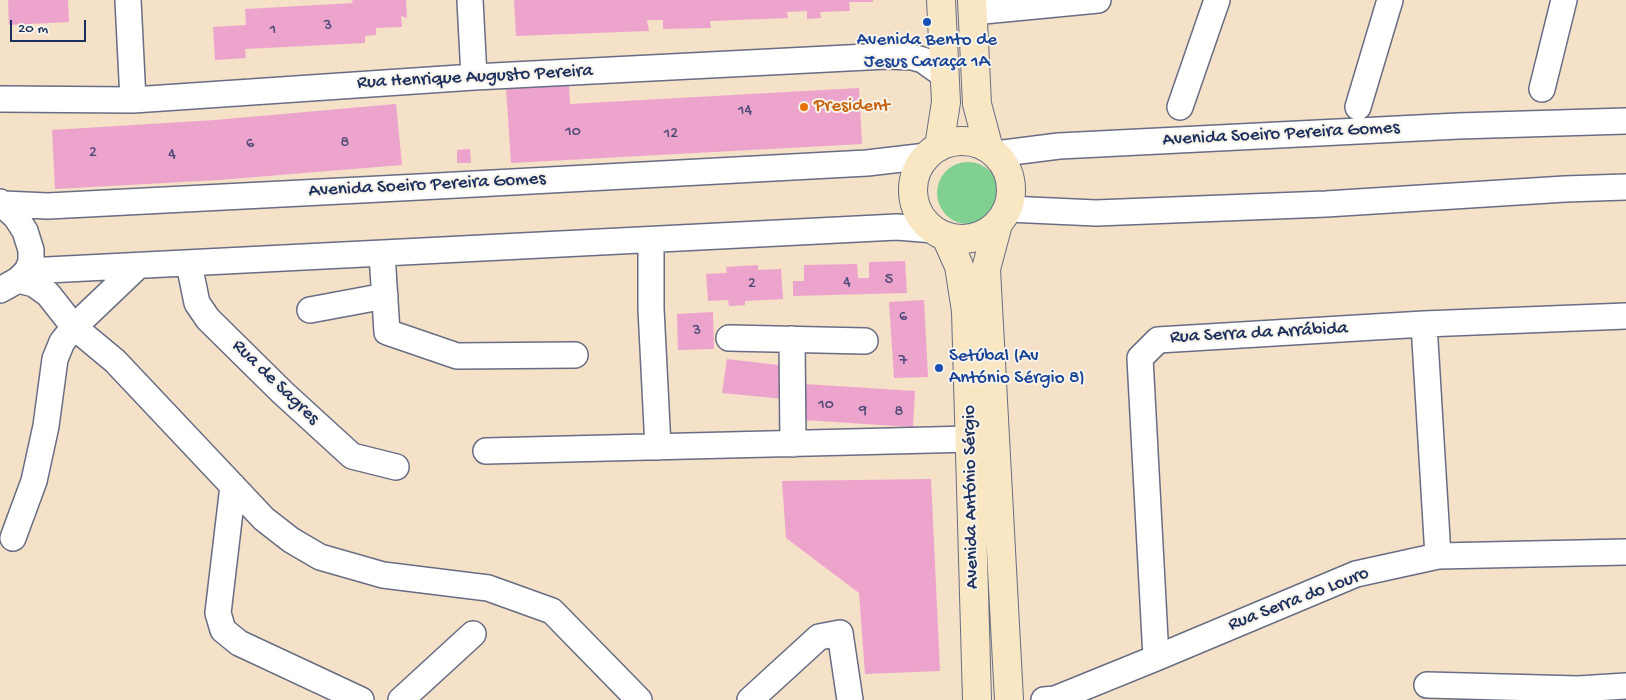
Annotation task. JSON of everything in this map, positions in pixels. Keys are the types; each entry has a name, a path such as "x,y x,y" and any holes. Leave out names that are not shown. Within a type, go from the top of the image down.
{"main road":[{"path":"941,0 946,102 933,152 918,170 913,187 915,203 922,218 940,234 964,240 983,235 1003,217 1011,194 1010,178 993,152 978,104 972,6"},
{"name":"Avenida Soeiro Pereira Gomes","path":"933,152 956,142 973,142 993,152"},
{"name":"Avenida António Sérgio","path":"1003,217 986,269 1009,700"},
{"name":"Avenida António Sérgio","path":"940,234 959,266 966,311 978,700"}],"street":[{"path":"128,0 133,100"},
{"path":"470,0 474,77"},
{"path":"972,6 1098,0"},
{"path":"1180,107 1216,0"},
{"path":"1358,107 1390,0"},
{"path":"1542,89 1564,0"},
{"name":"Rua Henrique Augusto Pereira","path":"0,99 133,100 474,77 887,56 912,57 923,60 944,75"},
{"name":"Avenida Soeiro Pereira Gomes","path":"993,152 1059,146 1458,126 1626,121"},
{"name":"Avenida Soeiro Pereira Gomes","path":"2,203 48,206 867,163 933,152"},
{"path":"1003,217 1326,204 1626,187"},
{"name":"Avenida Soeiro Pereira Gomes","path":"2,203 16,217 25,231 31,250 30,262 15,281"},
{"path":"15,281 138,266 897,227 940,234"},
{"path":"651,240 658,447"},
{"path":"382,254 386,332 457,356 575,355"},
{"name":"Rua de Sagres","path":"189,264 197,303 208,320 282,392 352,456 396,467"},
{"path":"13,538 34,481 46,426 55,359 62,342 74,327 138,266"},
{"path":"15,281 34,284 48,294 74,327 115,361 264,519 291,540 320,557 383,575 488,588 552,611 639,700"},
{"path":"310,310 385,296"},
{"path":"104,298 102,323 106,341 115,361"},
{"name":"Rua Serra da Arrábida","path":"1156,658 1140,358 1158,340 1424,324 1626,316"},
{"path":"1424,324 1438,556"},
{"path":"729,338 865,341"},
{"path":"792,339 793,444"},
{"path":"486,451 971,439"},
{"path":"233,486 218,612 223,630 239,643 361,700"},
{"name":"Rua Serra do Louro","path":"1044,700 1055,698 1156,658 1356,574 1438,556 1626,552"},
{"path":"750,700 819,637 840,633 850,700"},
{"path":"401,700 472,634"},
{"path":"1427,685 1578,689 1626,686"}],"green space":[{"path":"968,162 980,165 990,171 996,181 999,193 996,205 990,215 980,221 968,224 956,221 946,215 940,205 937,193 940,181 946,171 956,165"}],"building":[{"path":"8,0 68,0 69,22 9,25"},
{"path":"352,0 406,0 407,18 401,16 402,27 376,28 376,35 365,36 365,43 245,49 246,58 215,60 213,27 246,25 245,9 353,3"},
{"path":"514,0 873,0 873,2 849,2 850,11 820,12 821,18 807,19 807,11 787,12 788,18 710,21 711,28 663,29 663,20 647,20 649,31 516,36"},
{"path":"569,85 570,104 859,88 862,144 511,163 506,88"},
{"path":"396,104 402,165 219,180 55,189 52,130 215,120"},
{"path":"470,149 471,163 457,163 457,150"},
{"path":"905,261 907,293 793,296 793,281 804,281 804,265 857,264 858,278 869,278 869,262"},
{"path":"758,265 758,270 781,269 783,299 745,301 745,305 729,306 728,300 708,301 706,274 727,273 726,267"},
{"path":"924,300 928,377 894,378 889,302"},
{"path":"713,312 714,349 678,350 677,314"},
{"path":"727,359 787,366 784,399 722,393"},
{"path":"804,384 915,391 913,427 802,420"},
{"path":"931,479 940,671 865,674 859,593 786,538 782,481"}],"place":[{"name":"Avenida Bento de Jesus Caraça 1A","path":"927,22"},
{"name":"President","path":"804,107"},
{"name":"Setúbal (Av António Sérgio 8)","path":"939,368"}]}
